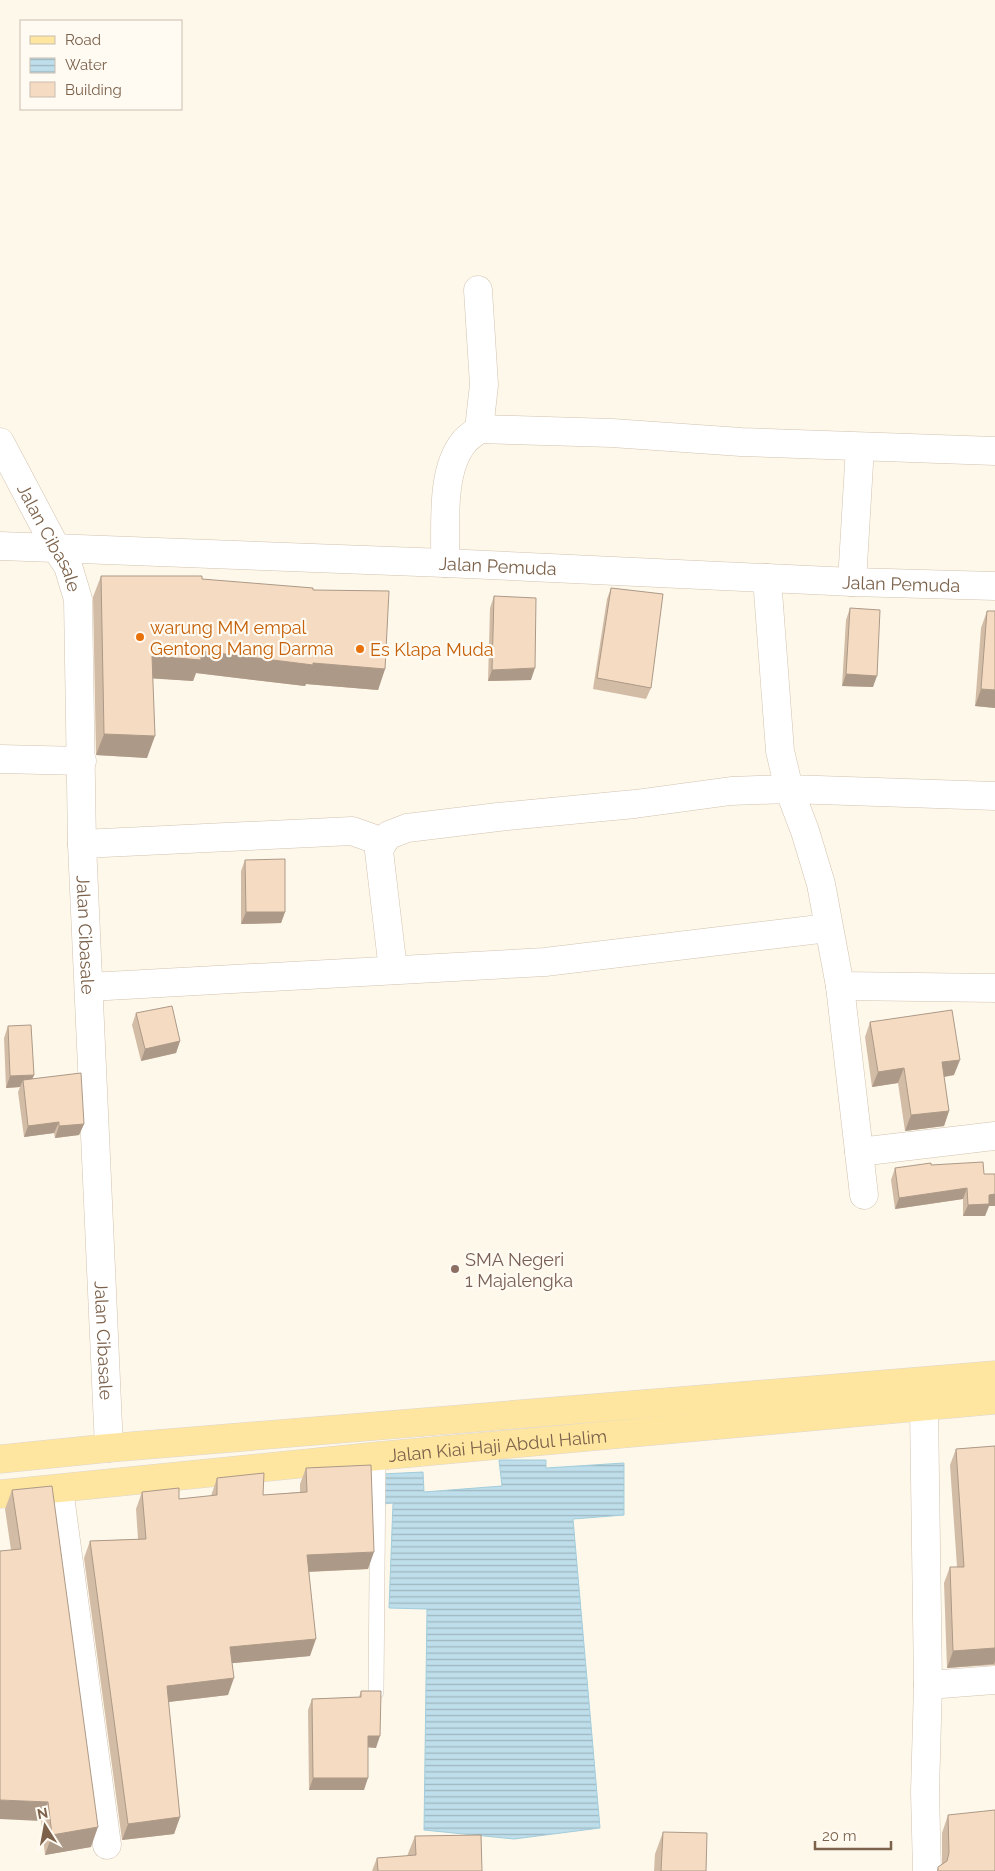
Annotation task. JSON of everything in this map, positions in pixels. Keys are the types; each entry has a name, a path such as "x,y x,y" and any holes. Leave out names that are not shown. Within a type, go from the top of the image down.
{"main road":[{"name":"Jalan Kiai Haji Abdul Halim","path":"0,1459 110,1448 995,1374"},
{"name":"Jalan Kiai Haji Abdul Halim","path":"0,1494 378,1456 924,1408 995,1400"}],"street":[{"path":"478,290 484,385 480,429"},
{"path":"445,563 447,487 452,463 464,441 480,429 612,433 741,442 995,451"},
{"name":"Jalan Cibasale","path":"0,442 56,548 68,566 78,599 82,844 110,1448"},
{"path":"852,582 860,447"},
{"name":"Jalan Pemuda","path":"0,546 445,563 852,582 995,586"},
{"path":"768,578 780,751 789,789 805,831 821,884 840,986 864,1195"},
{"path":"0,759 82,761"},
{"path":"393,970 379,851 389,835 407,828 635,804 731,791 789,789 995,796"},
{"path":"82,844 352,831 383,842"},
{"path":"89,986 545,962 828,928"},
{"path":"840,986 995,988"},
{"path":"859,1152 995,1136"},
{"path":"924,1408 928,1685 925,1792 927,1871"},
{"path":"59,1488 107,1845"},
{"path":"928,1685 995,1680"}],"lane":[{"path":"376,1692 378,1456"}],"water":[{"path":"499,1460 546,1460 546,1468 624,1463 624,1515 573,1519 600,1828 514,1839 424,1830 427,1609 389,1608 393,1503 383,1504 382,1474 423,1472 424,1492 502,1486"}],"building":[{"path":"101,576 202,576 202,579 313,588 313,590 389,591 385,669 313,663 313,665 201,651 201,660 152,656 155,736 104,734"},
{"path":"611,588 663,594 651,688 597,678"},
{"path":"494,596 536,598 535,668 492,670"},
{"path":"850,608 880,610 877,676 846,674"},
{"path":"987,611 995,611 995,690 981,689"},
{"path":"285,859 285,912 246,912 245,860"},
{"path":"172,1006 180,1041 145,1049 136,1013"},
{"path":"952,1010 960,1060 942,1062 949,1111 911,1115 904,1068 878,1072 870,1022"},
{"path":"31,1025 34,1075 10,1076 8,1026"},
{"path":"81,1073 84,1124 59,1126 59,1122 28,1126 23,1080"},
{"path":"983,1162 984,1174 995,1174 995,1194 989,1195 989,1204 968,1205 967,1188 899,1198 895,1168 931,1163 931,1165"},
{"path":"995,1446 995,1648 953,1651 950,1567 964,1567 956,1449"},
{"path":"371,1465 374,1552 307,1555 316,1639 230,1647 234,1678 167,1686 180,1817 128,1824 90,1541 146,1539 142,1492 179,1488 179,1499 217,1495 217,1478 264,1473 263,1495 307,1492 306,1468"},
{"path":"52,1486 98,1827 52,1835 48,1802 0,1800 0,1551 21,1549 12,1490"},
{"path":"361,1691 381,1691 380,1736 368,1736 368,1778 313,1778 312,1699 361,1697"},
{"path":"995,1810 995,1871 938,1871 938,1867 947,1861 949,1853 948,1815"},
{"path":"663,1832 707,1833 706,1871 661,1871"},
{"path":"481,1835 482,1871 378,1871 377,1858 416,1855 415,1836"}],"place":[{"name":"warung MM empal Gentong Mang Darma","path":"140,637"},
{"name":"Es Klapa Muda","path":"360,649"},
{"name":"SMA Negeri 1 Majalengka","path":"455,1269"}]}
